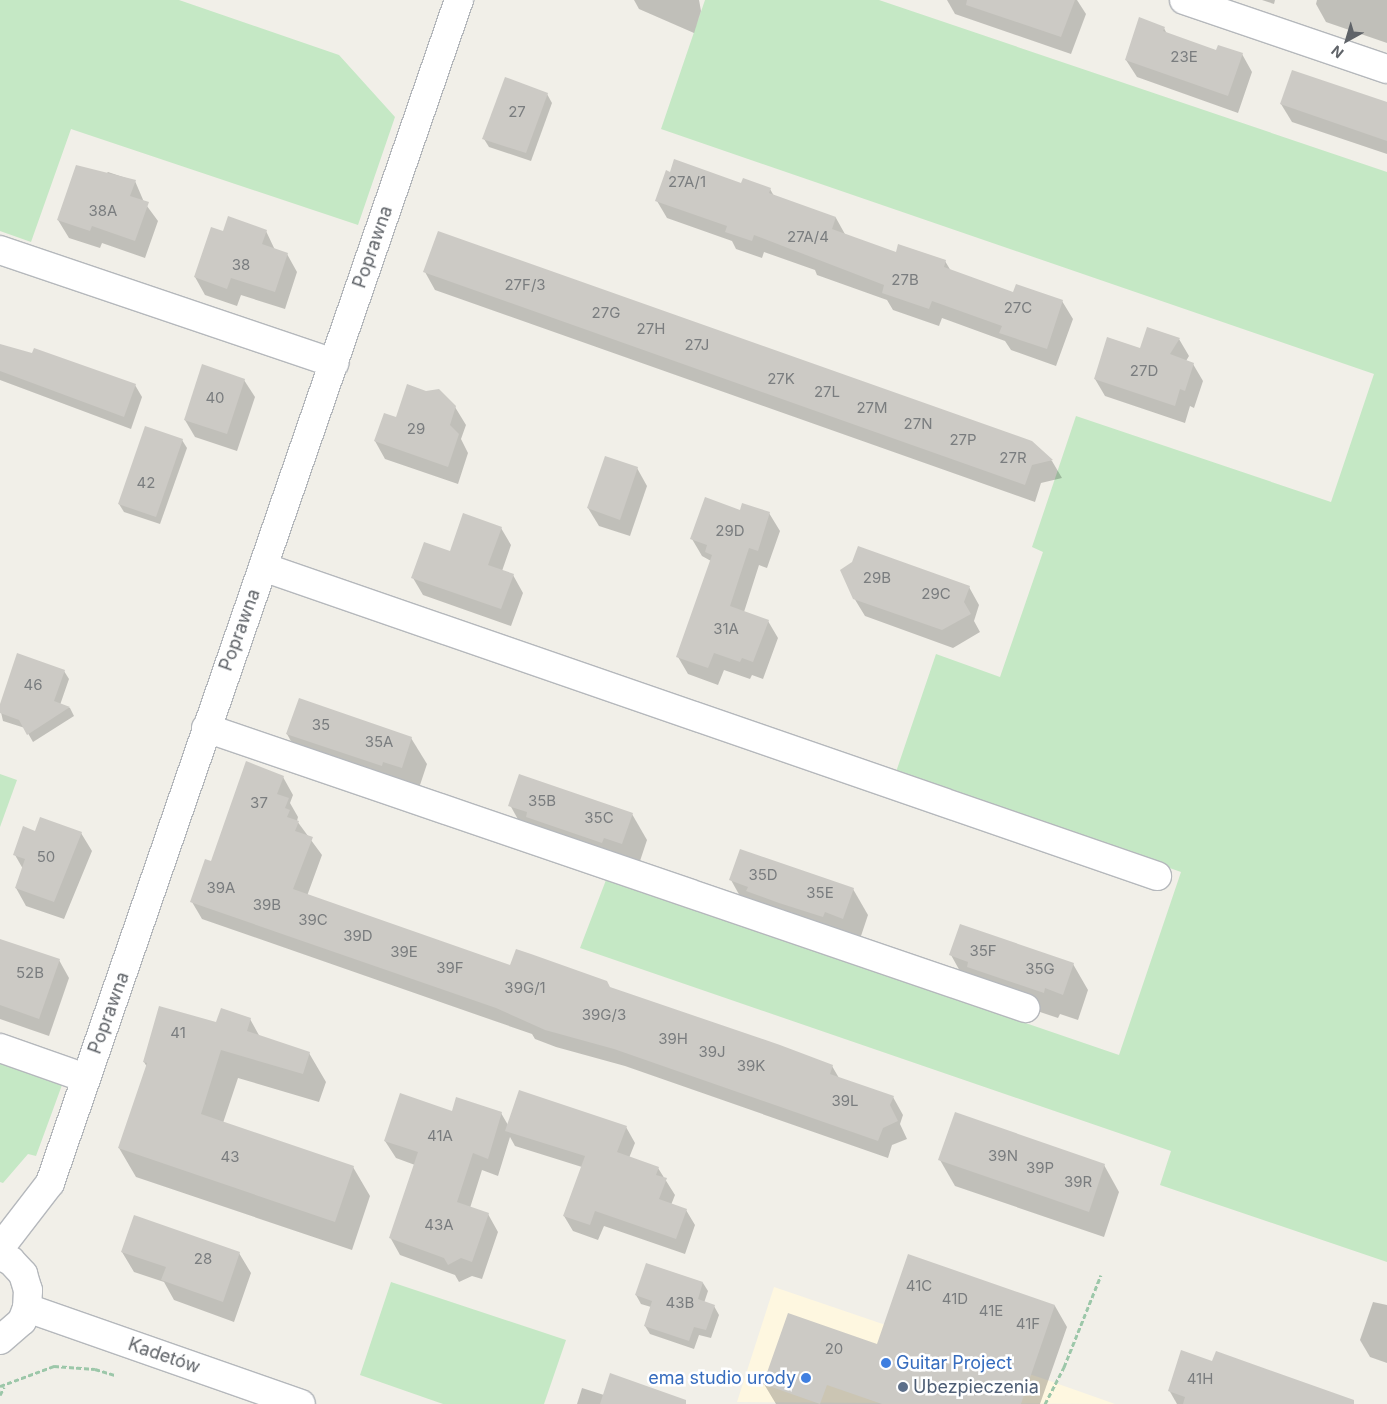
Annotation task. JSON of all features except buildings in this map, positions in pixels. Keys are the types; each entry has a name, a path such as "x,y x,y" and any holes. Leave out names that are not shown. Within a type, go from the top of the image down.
{"street":[{"name":"Poprawna","path":"0,1248 50,1183 459,0"},
{"path":"1184,0 1387,69"},
{"path":"0,250 334,363"},
{"path":"263,567 1157,876"},
{"path":"206,728 1025,1008"},
{"path":"0,1048 85,1078"},
{"path":"0,1256 23,1274 28,1290 27,1308 13,1332 0,1340"},
{"name":"Kadetów","path":"27,1308 301,1404"}],"path":[{"path":"1045,1404 1064,1367 1101,1275"},
{"path":"0,1396 2,1386 33,1372 54,1366 95,1369 122,1377"}],"shaded area":[{"path":"774,1287 1050,1381 1115,1404 737,1402"}],"green space":[{"path":"0,0 179,0 339,55 395,117 358,225 71,129 31,242 0,231"},
{"path":"705,0 879,0 1387,172 1387,1262 1160,1185 1171,1151 580,948 606,880 1119,1055 1181,872 896,772 936,654 1000,677 1043,552 1032,547 1076,416 1331,502 1374,374 661,129"},
{"path":"0,774 17,780 0,827"},
{"path":"0,1063 62,1085 36,1156 28,1154 3,1183 0,1182"},
{"path":"391,1282 566,1340 544,1404 443,1404 360,1375"}],"place":[{"name":"Guitar Project","path":"886,1363"},
{"name":"ema studio urody","path":"806,1378"},
{"name":"Ubezpieczenia","path":"903,1387"}]}
